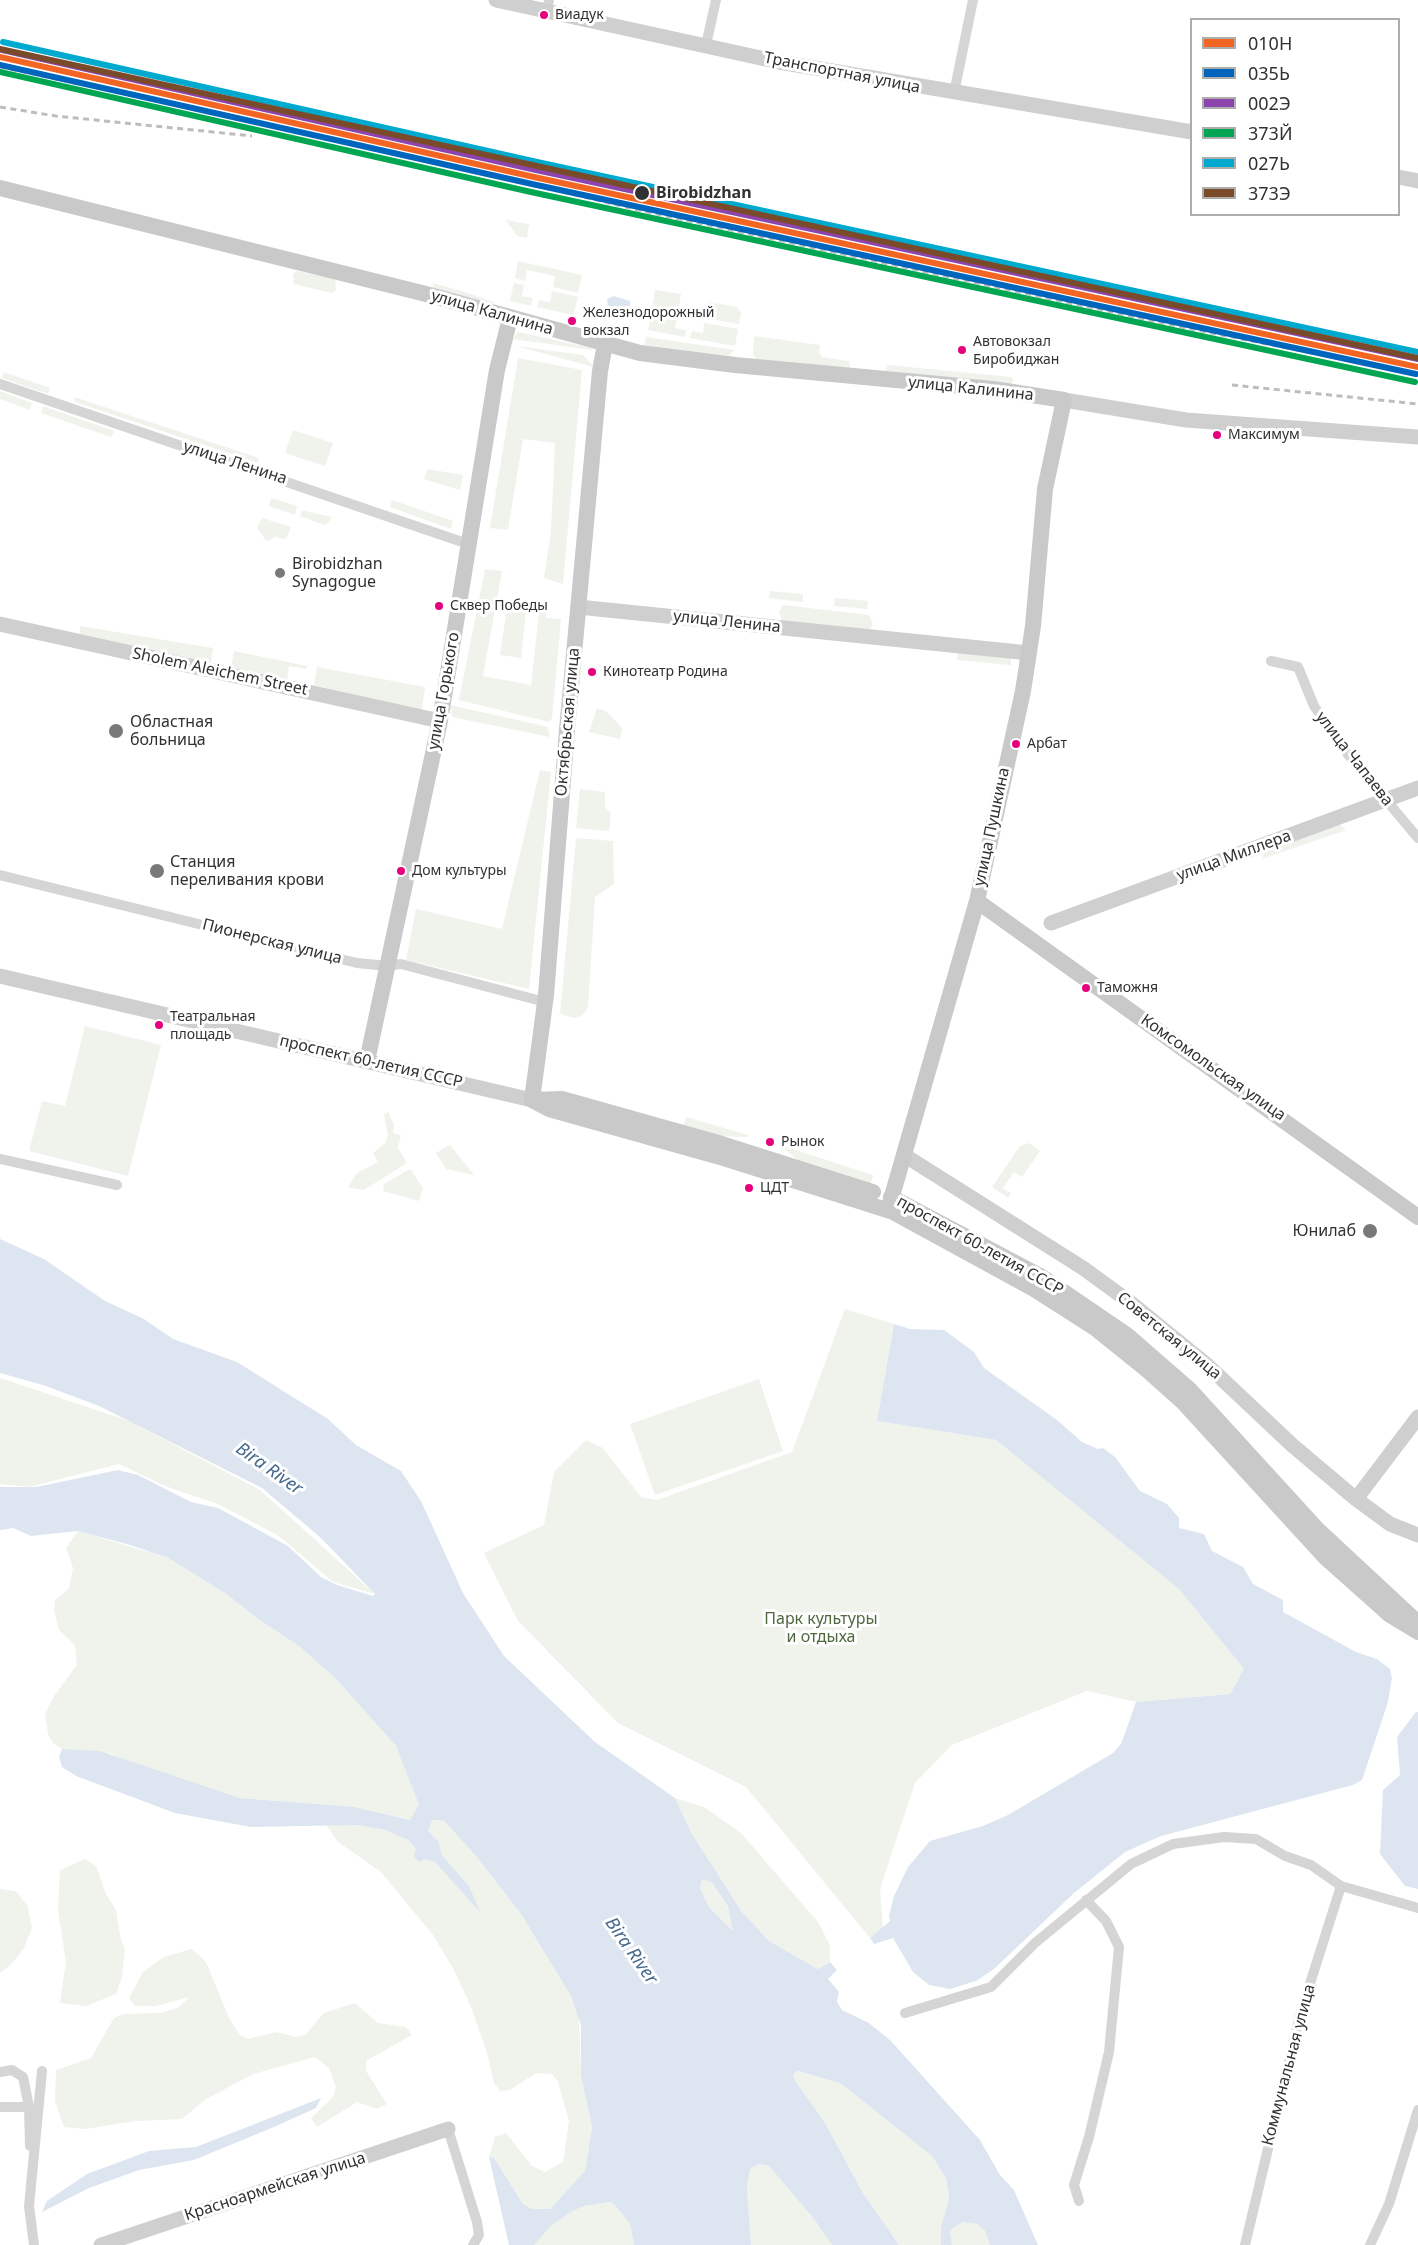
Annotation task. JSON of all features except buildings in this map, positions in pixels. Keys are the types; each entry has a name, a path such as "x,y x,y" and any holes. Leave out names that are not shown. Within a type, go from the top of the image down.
{"main road":[{"name":"Транспортная улица","path":"496,0 548,5 779,62 1190,132"},
{"path":"1400,177 1418,181"},
{"name":"улица Калинина","path":"0,188 430,295 640,353 679,359 993,389 1064,400"},
{"name":"улица Горького","path":"367,1061 440,721 497,370 510,318"},
{"name":"Октябрьская улица","path":"532,1100 545,1002 578,607 600,370 605,344"},
{"path":"1064,400 1186,420 1418,437"},
{"name":"улица Пушкина","path":"889,1204 977,901 1029,653 1045,489 1056,428 1064,400"},
{"name":"улица Ленина","path":"578,607 1029,653"},
{"name":"Sholem Aleichem Street","path":"0,624 440,721"},
{"name":"улица Миллера","path":"1051,923 1418,788"},
{"name":"Комсомольская улица","path":"977,901 1418,1216"},
{"name":"проспект 60-летия СССР","path":"0,976 532,1100 549,1109 889,1204"},
{"name":"проспект 60-летия СССР","path":"532,1100 562,1099 722,1144 873,1192 889,1204 1034,1289 1095,1328 1183,1402 1311,1533 1351,1581 1390,1615 1418,1632"},
{"name":"Советская улица","path":"904,1155 1083,1268 1131,1303 1206,1364 1292,1445 1356,1499 1390,1524 1418,1535"},
{"path":"1356,1499 1418,1417"},
{"name":"проспект 60-летия СССР","path":"1311,1533 1418,1623"},
{"name":"Красноармейская улица","path":"101,2245 447,2128"}],"street":[{"path":"706,45 716,0"},
{"path":"954,93 973,0"},
{"name":"улица Ленина","path":"0,384 468,544"},
{"name":"улица Чапаева","path":"1271,661 1298,667 1314,706 1385,800 1418,838"},
{"name":"Пионерская улица","path":"0,875 357,963 388,966 401,964 545,1002"},
{"path":"0,1159 117,1185"},
{"path":"905,2013 991,1987 1035,1943 1131,1863 1173,1844 1224,1836 1256,1839 1285,1856 1311,1865 1341,1886 1418,1908"},
{"name":"Коммунальная улица","path":"1245,2245 1300,2015 1341,1886"},
{"path":"1079,2201 1074,2185 1089,2138 1109,2052 1119,1947 1106,1921 1086,1900"},
{"path":"0,2072 12,2070 23,2077 29,2107 29,2206 33,2245"},
{"path":"29,2206 42,2071"},
{"path":"0,2108 29,2107"},
{"path":"1370,2245 1389,2204 1418,2110"},
{"path":"447,2128 477,2222 478,2235 473,2245"}],"green space":[{"path":"506,220 529,224 527,238 517,236"},
{"path":"518,261 582,275 578,293 553,287 555,276 527,270 525,281 515,278"},
{"path":"297,271 335,279 336,290 332,293 294,284 293,274"},
{"path":"432,283 494,302 493,305 435,289"},
{"path":"514,283 524,285 522,296 533,298 531,306 510,301"},
{"path":"655,290 681,294 678,313 652,308"},
{"path":"552,291 578,297 573,315 537,307 539,300 550,302"},
{"path":"709,302 737,307 741,313 739,324 706,318"},
{"path":"651,313 677,317 675,328 686,330 685,337 648,330"},
{"path":"704,323 738,329 735,346 690,338 692,331 703,333"},
{"path":"518,332 592,348 592,350 513,339"},
{"path":"754,336 820,345 819,352 822,357 849,361 850,369 757,360 753,355"},
{"path":"646,337 735,350 728,356 674,350 644,345"},
{"path":"516,346 583,355 594,367"},
{"path":"518,358 582,370 563,584 544,578 551,532 555,443 523,439 508,530 490,528"},
{"path":"888,365 1011,377 1014,380 1011,384 885,371"},
{"path":"4,372 50,388 48,394 2,378"},
{"path":"0,391 32,403 30,410 0,399"},
{"path":"74,397 259,458 258,463 75,402"},
{"path":"43,406 114,431 111,437 41,413"},
{"path":"293,430 333,443 325,466 285,453"},
{"path":"427,469 463,475 460,490 424,479"},
{"path":"271,498 297,506 295,515 269,506"},
{"path":"392,500 453,521 451,529 390,507"},
{"path":"302,510 331,517 329,523 324,525 300,516"},
{"path":"262,518 291,527 286,539 275,537 268,541 265,539 257,528"},
{"path":"485,569 502,571 483,676 531,685 540,604 547,606 546,618 561,619 552,718 549,722 459,700"},
{"path":"770,591 803,594 803,602 769,598"},
{"path":"835,598 868,601 867,609 834,606"},
{"path":"508,600 527,602 521,658 500,655"},
{"path":"783,605 869,615 873,624 869,630 782,621 779,612"},
{"path":"80,626 213,648 211,662 208,664 80,636"},
{"path":"958,650 1011,657 1011,665 957,660"},
{"path":"234,651 307,666 306,669 289,666 287,679 304,684 231,667"},
{"path":"317,667 425,687 422,711 314,685"},
{"path":"450,705 548,727 550,737 452,717"},
{"path":"597,708 606,711 622,728 620,739 589,732"},
{"path":"540,770 551,772 529,989 406,960 416,909 502,929"},
{"path":"580,789 605,792 605,807 611,813 609,831 576,828"},
{"path":"1340,824 1346,830 1262,859 1265,850"},
{"path":"576,838 613,841 614,884 595,897 588,1007 583,1015 574,1018 560,1014"},
{"path":"85,1026 161,1045 128,1176 29,1151 42,1101 65,1106"},
{"path":"388,1112 394,1125 393,1133 401,1135 398,1148 407,1163 364,1190 348,1187 357,1173 378,1162 373,1153 385,1143 388,1135 384,1114"},
{"path":"686,1117 748,1135 747,1137 721,1136 684,1125"},
{"path":"1029,1143 1040,1151 1022,1177 1014,1172 1003,1188 1011,1193 1008,1198 992,1187 1020,1146"},
{"path":"450,1145 474,1175 446,1169 436,1153"},
{"path":"780,1145 873,1175 870,1186 799,1161"},
{"path":"410,1169 423,1188 419,1201 383,1191 384,1184"},
{"name":"Парк культуры и отдыха","path":"845,1309 894,1324 877,1421 996,1440 1179,1589 1244,1669 1230,1694 1136,1702 1087,1691 952,1745 915,1783 880,1889 883,1928 870,1938 746,1787 618,1723 518,1621 484,1553 544,1525 554,1472 586,1440 603,1448 641,1497 657,1500 792,1452"},
{"path":"0,1378 129,1421 260,1490 375,1594 333,1582 279,1536 218,1504 165,1486 119,1464 29,1487 0,1484"},
{"path":"759,1379 783,1451 655,1495 630,1424"},
{"path":"78,1531 168,1558 225,1593 258,1619 299,1646 336,1679 396,1746 419,1805 411,1820 355,1807 240,1798 140,1767 110,1753 62,1749 53,1743 48,1734 45,1714 54,1696 77,1665 75,1645 59,1630 54,1610 55,1600 69,1588 73,1568 66,1548"},
{"path":"675,1798 704,1807 741,1833 818,1922 830,1945 830,1962 818,1969 769,1941 755,1927 742,1912 692,1834"},
{"path":"432,1820 444,1821 476,1856 521,1914 571,1996 579,2015 581,2076 592,2127 585,2171 550,2209 532,2209 523,2204 494,2158 489,2157 495,2137 506,2133 532,2166 545,2172 563,2162 569,2121 558,2082 552,2074 536,2073 510,2090 500,2091 494,2083 487,2053 471,2007 454,1970 433,1935 381,1872 338,1842 326,1825 357,1825 385,1830 408,1840 425,1859 435,1862 446,1872 480,1911 469,1886 442,1855 439,1842 428,1831"},
{"path":"85,1859 96,1866 106,1894 116,1910 121,1940 125,1949 122,1977 116,1994 86,2006 60,2003 66,1962 58,1910 60,1870"},
{"path":"702,1878 712,1881 728,1908 734,1932 709,1907 700,1888"},
{"path":"0,1889 16,1891 28,1907 32,1928 24,1948 11,1965 0,1973"},
{"path":"192,1949 206,1962 229,2018 240,2035 248,2039 277,2032 296,2037 305,2035 324,2013 355,2003 378,2023 406,2027 412,2035 366,2061 366,2071 387,2104 377,2109 357,2102 317,2127 311,2118 333,2097 336,2087 329,2068 315,2057 253,2074 206,2099 182,2119 136,2121 85,2129 64,2127 55,2101 56,2070 91,2058 114,2018 123,2014 161,2013 179,2007 189,1997 156,2006 135,2006 129,1998 143,1972 164,1957"},
{"path":"796,2071 840,2083 932,2156 946,2178 949,2199 941,2227 941,2245 899,2245 863,2193 824,2121 796,2082 793,2075"},
{"path":"759,2164 769,2166 814,2219 832,2245 751,2245 747,2187 750,2169"},
{"path":"609,2202 614,2204 630,2224 634,2245 534,2245 551,2226 571,2212 584,2206"},
{"path":"963,2222 977,2224 985,2231 990,2245 952,2245 950,2230"}],"water":[{"path":"614,296 630,301 630,308 624,311 608,306 607,299"},
{"name":"Bira River","path":"0,1239 44,1259 105,1301 144,1319 173,1339 237,1362 328,1419 356,1445 401,1471 421,1501 463,1593 504,1656 595,1742 675,1798 692,1834 742,1912 769,1941 818,1969 830,1962 837,1970 828,1979 839,1992 837,2002 842,2010 869,2023 891,2041 980,2140 1000,2175 1014,2190 1038,2245 990,2245 985,2231 977,2224 963,2222 950,2230 952,2245 941,2245 941,2227 949,2199 946,2178 932,2156 840,2083 797,2071 793,2075 796,2082 824,2121 863,2193 899,2245 832,2245 814,2219 769,2166 759,2164 750,2169 747,2187 751,2245 634,2245 630,2224 614,2204 609,2202 584,2206 571,2212 551,2226 534,2245 509,2245 489,2157 494,2158 523,2204 532,2209 550,2209 585,2171 592,2127 581,2076 581,2025 571,1996 521,1914 476,1856 444,1821 432,1820 428,1831 439,1842 442,1855 469,1886 481,1913 435,1862 425,1859 420,1862 414,1857 416,1849 408,1840 385,1830 357,1825 251,1827 175,1813 76,1776 62,1767 59,1757 62,1749 100,1751 240,1798 355,1807 410,1820 419,1805 396,1746 336,1679 299,1646 258,1619 225,1593 168,1558 78,1531 31,1536 13,1528 0,1530 0,1487 36,1487 118,1470 138,1475 191,1502 218,1508 288,1546 321,1577 337,1585 373,1596 375,1594 321,1538 262,1488 99,1406 46,1386 0,1373","holes":["702,1879 712,1882 728,1907 733,1931 709,1907 700,1888"]},
{"path":"894,1324 910,1329 944,1330 974,1352 984,1368 1057,1420 1082,1442 1098,1449 1103,1448 1115,1457 1140,1491 1167,1504 1179,1518 1179,1528 1204,1534 1212,1551 1243,1567 1253,1584 1283,1600 1283,1612 1356,1652 1377,1659 1390,1669 1392,1678 1388,1702 1362,1780 1353,1785 1161,1836 1125,1852 1074,1893 994,1969 976,1981 950,1989 929,1985 913,1972 893,1938 874,1944 870,1938 890,1921 894,1896 908,1867 930,1841 983,1826 1008,1815 1113,1753 1121,1744 1136,1702 1230,1694 1244,1669 1179,1589 996,1440 877,1421"},
{"path":"1418,1712 1418,1889 1405,1886 1380,1854 1383,1790 1400,1775 1397,1737"},
{"path":"321,2098 316,2108 194,2160 139,2170 89,2188 42,2212 47,2201 87,2174 149,2151 196,2147"}],"railway":[{"path":"0,67 361,144 638,210 1186,328 1418,374"},
{"path":"0,107 56,116 252,136"},
{"path":"1232,385 1418,404"}],"transit line":[{"name":"027Ь","path":"3,42 537,162 1418,352"},
{"name":"373Э","path":"0,49 1418,358"},
{"name":"002Э","path":"2,50 536,170 1418,359"},
{"name":"010Н","path":"0,57 534,177 1418,367"},
{"name":"035Ь","path":"0,65 532,184 1416,374"},
{"name":"373Й","path":"0,72 531,192 1415,382"}],"place":[{"name":"Виадук","path":"544,15"},
{"name":"Birobidzhan","path":"642,193"},
{"name":"Железнодорожный вокзал","path":"572,321"},
{"name":"Автовокзал Биробиджан","path":"962,350"},
{"name":"Максимум","path":"1217,435"},
{"name":"Birobidzhan Synagogue","path":"280,573"},
{"name":"Сквер Победы","path":"439,606"},
{"name":"Кинотеатр Родина","path":"592,672"},
{"name":"Областная больница","path":"116,731"},
{"name":"Арбат","path":"1016,744"},
{"name":"Станция переливания крови","path":"157,871"},
{"name":"Дом культуры","path":"401,871"},
{"name":"Таможня","path":"1086,988"},
{"name":"Театральная площадь","path":"159,1025"},
{"name":"Рынок","path":"770,1142"},
{"name":"ЦДТ","path":"749,1188"},
{"name":"Юнилаб","path":"1370,1231"}]}
